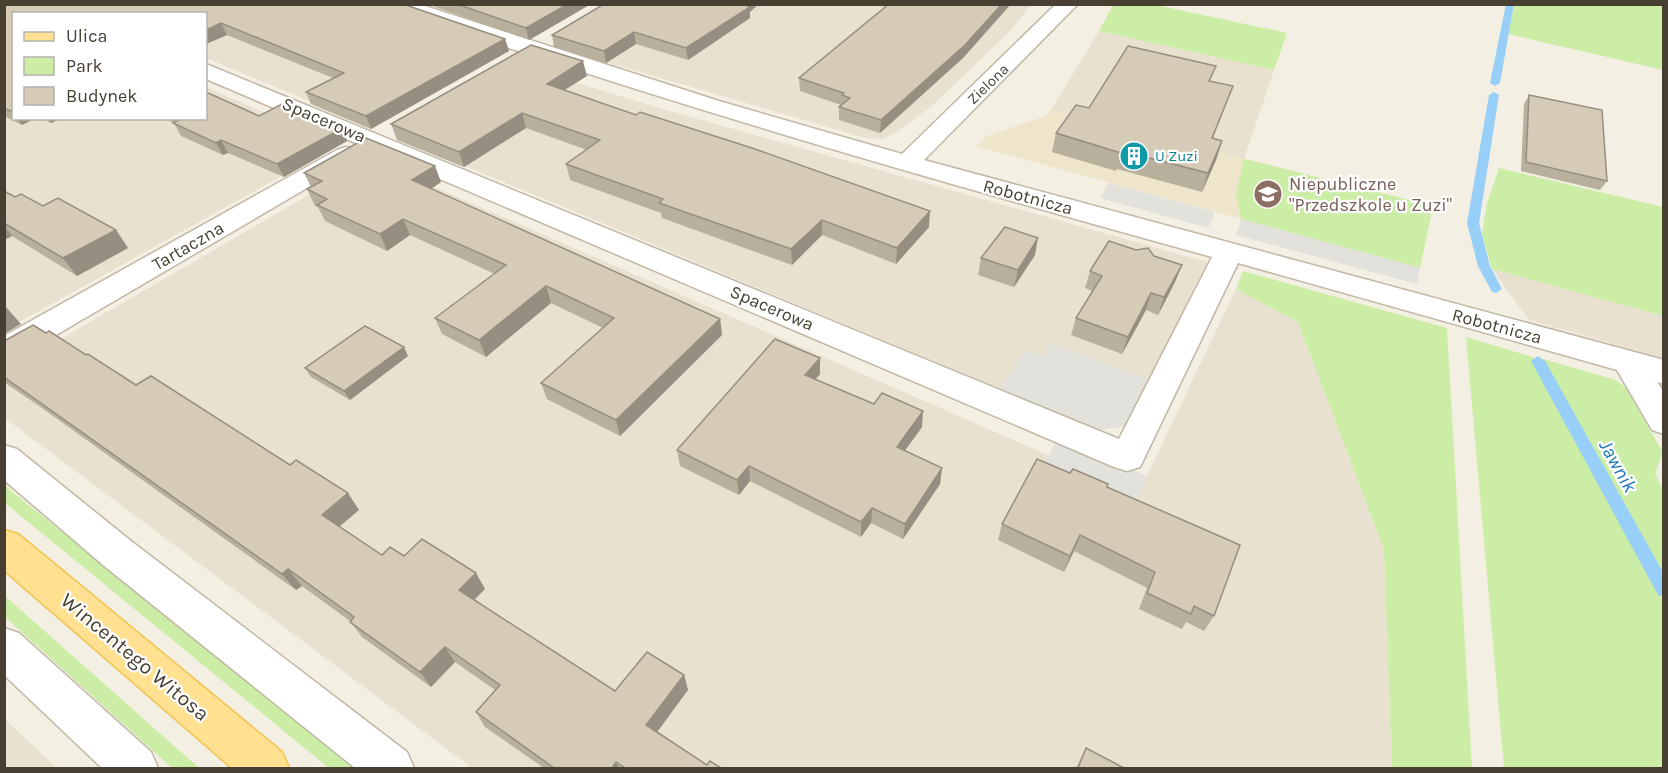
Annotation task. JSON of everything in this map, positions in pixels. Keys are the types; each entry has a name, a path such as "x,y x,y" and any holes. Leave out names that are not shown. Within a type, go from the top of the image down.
{"main road":[{"name":"Wincentego Witosa","path":"4,546 266,768"}],"street":[{"name":"Robotnicza","path":"398,4 517,57 1664,372"},
{"name":"Zielona","path":"906,164 1068,4"},
{"path":"517,57 558,34"},
{"name":"Spacerowa","path":"207,70 384,134 1127,458 1228,252"},
{"name":"Tartaczna","path":"4,351 384,134"},
{"path":"1628,362 1664,421"},
{"path":"4,459 117,553 392,768"},
{"path":"4,647 135,768"}],"shaded area":[{"path":"5,5 12,12 12,120 207,120 207,87 331,142 330,149 5,330"},
{"path":"346,5 364,124 207,58 207,14"},
{"path":"631,5 1031,5 1010,31 933,105 894,134 882,139 865,138 579,54"},
{"path":"1099,31 1274,70 1244,159 1051,110"},
{"path":"534,70 666,110 1207,262 1149,380 1051,343 1043,356 1026,350 1000,389 410,143"},
{"name":"Niepubliczne \"Przedszkole u Zuzi\"","path":"1051,110 1433,206 1420,268 976,146 987,136 1045,116"},
{"path":"377,162 1048,455 1043,464 1133,505 1236,289 1298,322 1384,550 1392,768 472,768 5,418 4,372 362,164"},
{"path":"1109,183 1215,212 1208,228 1100,198"},
{"path":"1241,219 1420,268 1417,284 1236,235"},
{"path":"1492,269 1663,316 1663,358 1529,320"},
{"path":"1051,343 1149,380 1125,426 1101,430 1000,389 1026,350 1043,356"},
{"path":"1059,438 1147,476 1133,505 1043,464"},
{"path":"5,719 56,768 5,768"}],"green space":[{"path":"1113,5 1156,5 1287,33 1274,70 1099,31"},
{"path":"1514,5 1663,5 1663,70 1508,34"},
{"path":"1244,159 1433,206 1420,268 1241,219 1236,194"},
{"path":"1499,168 1663,207 1663,316 1492,269 1482,234 1487,203"},
{"path":"1243,271 1447,328 1472,768 1392,768 1384,550 1298,322 1236,289"},
{"path":"1466,337 1533,357 1663,601 1663,768 1504,768"},
{"path":"1543,359 1616,380 1626,388 1663,453 1655,473 1663,490 1663,577"},
{"path":"4,485 356,768 329,768 5,503"},
{"path":"5,596 199,768 172,768 5,617"}],"building":[{"path":"4,4 403,4 505,39 366,116 306,92 344,73 221,23 207,30 207,12 12,12 12,112 4,108"},
{"path":"457,4 568,4 526,28"},
{"path":"604,4 744,4 750,7 686,48 634,32 604,51 552,35"},
{"path":"889,4 1002,4 965,45 881,120 839,107 850,98 842,95 844,93 799,78"},
{"path":"531,45 583,61 547,84 636,115 640,112 755,149 930,211 897,248 822,220 791,249 659,203 663,199 566,164 600,140 522,113 459,152 391,124"},
{"path":"1128,46 1216,66 1209,81 1233,86 1212,138 1222,141 1208,173 1122,151 1121,153 1056,133 1076,105 1089,108"},
{"path":"207,92 259,116 282,104 341,129 277,164 221,140 216,143 173,123 179,120 207,120"},
{"path":"1529,95 1602,110 1607,181 1526,162"},
{"path":"366,138 435,166 412,180 720,319 616,420 541,383 614,318 546,286 479,340 435,318 506,265 403,219 380,234 317,205 327,199 307,189 322,181 304,173"},
{"path":"4,191 15,197 21,194 43,206 58,198 116,230 63,258 4,223"},
{"path":"1005,227 1038,238 1018,270 981,258"},
{"path":"1109,241 1136,250 1148,248 1154,256 1182,265 1164,297 1151,293 1128,337 1076,318 1102,276 1090,271"},
{"path":"33,325 46,333 49,331 136,385 151,376 290,465 296,460 348,493 322,515 382,555 390,547 404,556 422,539 476,573 459,590 615,691 647,652 684,675 646,725 707,765 710,761 721,768 625,768 616,762 612,768 554,768 476,712 500,685 445,647 420,672 350,622 354,617 288,569 282,574 4,377 4,341"},
{"path":"365,326 404,347 344,391 305,368"},
{"path":"775,339 820,358 805,375 874,404 882,393 923,411 897,447 942,468 905,524 872,508 861,522 749,466 737,480 677,450"},
{"path":"1037,459 1070,473 1073,469 1108,484 1107,487 1240,545 1214,616 1194,606 1191,614 1147,593 1155,572 1080,535 1070,556 1002,524"},
{"path":"1086,748 1124,768 1078,768"}],"waterway":[{"name":"Jawnik","path":"1495,83 1510,4"},
{"name":"Jawnik","path":"1494,95 1473,223 1484,266 1496,289"},
{"name":"Jawnik","path":"1538,361 1664,590"}],"place":[{"name":"U Zuzi","path":"1134,156"},
{"name":"Niepubliczne \"Przedszkole u Zuzi\"","path":"1268,194"}]}
